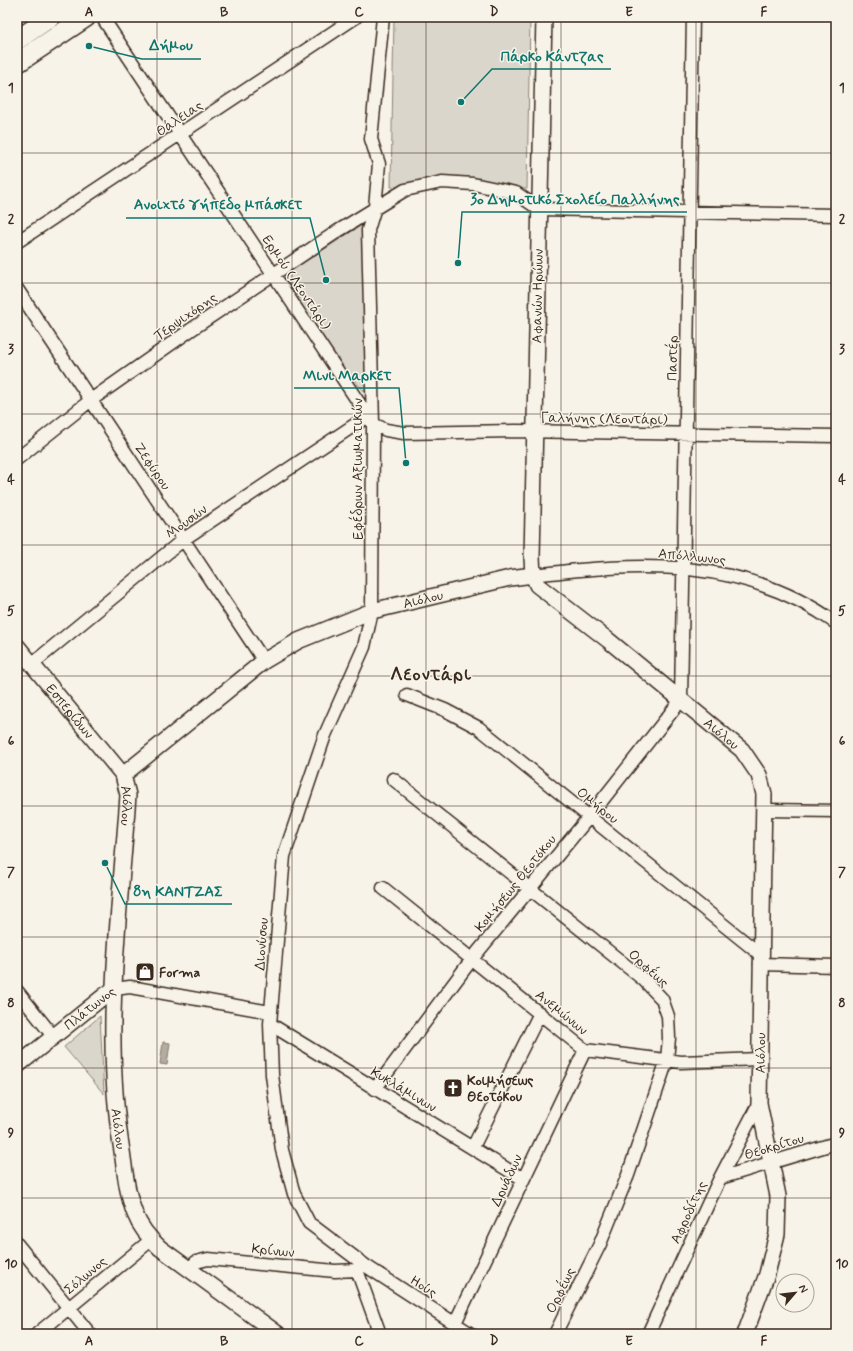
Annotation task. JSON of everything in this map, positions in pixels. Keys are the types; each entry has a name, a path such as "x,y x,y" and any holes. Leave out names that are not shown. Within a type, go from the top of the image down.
{"main road":[{"path":"17,40 50,17"},
{"path":"17,63 86,17"}],"street":[{"name":"Ερμού (Λεοντάρι)","path":"102,17 371,420"},
{"name":"Θάλειας","path":"17,242 356,17"},
{"name":"Εφέδρων Αξιωματικών","path":"372,611 368,230 375,207 379,164 371,138 383,17"},
{"name":"Αφανών Ηρώων","path":"533,575 534,432 544,17"},
{"name":"Παστέρ","path":"681,700 694,17"},
{"name":"Τερψιχόρης","path":"17,459 91,400 273,274 375,207 405,190 442,182 473,184 516,193 539,209"},
{"path":"539,209 836,215"},
{"name":"Ζεφύρου","path":"17,289 264,661"},
{"name":"Γαλήνης (Λεοντάρι)","path":"371,420 386,430 404,433 534,432 836,436"},
{"name":"Μουσών","path":"32,664 184,539 371,420"},
{"name":"Απόλλωνος","path":"533,575 611,567 684,567 732,575 776,589 806,603 836,623"},
{"name":"Αιόλου","path":"278,1334 151,1240 140,1224 131,1203 116,1118 112,1064 114,989 128,795 123,775 264,661 298,641 372,611 510,578 533,575 537,585 742,750 754,765 762,784 765,810 760,960 759,1103 778,1196 777,1234 766,1274 745,1334"},
{"name":"Διονύσου","path":"360,1267 309,1223 294,1194 282,1150 274,1090 270,1012 276,924 285,852 325,735 364,647 372,611"},
{"name":"Εσπερίδων","path":"17,646 123,775"},
{"name":"Ομήρου","path":"407,695 445,710 479,728 589,817 760,960"},
{"name":"Κομήσεως Θεοτόκου","path":"375,1089 472,959 589,817 681,700"},
{"name":"Ορφέως","path":"392,779 654,990 662,999 668,1016 669,1038 667,1060 625,1182 600,1244 555,1334"},
{"path":"765,810 836,811"},
{"name":"Ανεμώνων","path":"383,888 585,1050 681,1062 760,1059"},
{"path":"760,960 836,966"},
{"name":"Πλάτωνος","path":"17,1066 114,989 130,987 270,1012"},
{"path":"17,991 53,1036"},
{"path":"473,1147 540,1013"},
{"name":"Κυκλάμινων","path":"270,1024 523,1179"},
{"name":"Δρυάδων","path":"455,1323 585,1050"},
{"name":"Αφροδίτης","path":"648,1334 720,1178 759,1103"},
{"name":"Θεοκρίτου","path":"720,1178 836,1143"},
{"name":"Σόλωνος","path":"37,1334 151,1240"},
{"path":"17,1244 90,1334"},
{"name":"Κρίνων","path":"189,1269 196,1262 208,1259 336,1271 360,1267"},
{"path":"360,1267 380,1334"},
{"name":"Ηούς","path":"360,1267 471,1334"}],"shaded area":[{"path":"530,17 527,189 391,187 394,18"},
{"path":"374,217 365,392 337,362 280,278"},
{"path":"100,1016 104,1094 64,1047"},
{"path":"163,1042 170,1043 167,1065 160,1064"}],"place":[{"name":"Δήμου","path":"89,46"},
{"name":"Πάρκο Κάντζας","path":"461,102"},
{"name":"3ο Δημοτικό Σχολείο Παλλήνης","path":"458,263"},
{"name":"Ανοιχτό γήπεδο μπάσκετ","path":"326,280"},
{"name":"Μινι Μαρκετ","path":"406,463"},
{"name":"8η ΚΑΝΤΖΑΣ","path":"105,863"},
{"name":"Forma","path":"145,972"},
{"name":"Κοιμήσεως Θεοτόκου","path":"453,1088"}],"district":[{"name":"Λεοντάρι","path":"431,674"}]}
